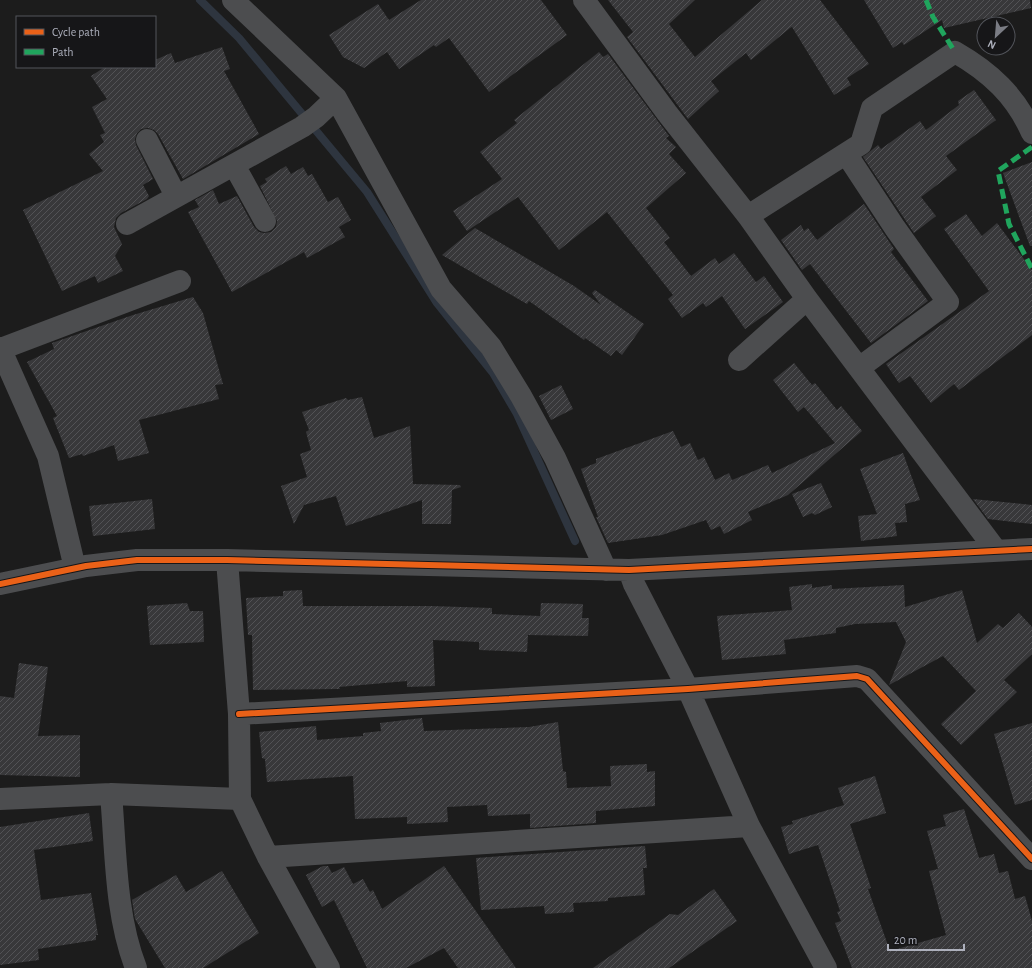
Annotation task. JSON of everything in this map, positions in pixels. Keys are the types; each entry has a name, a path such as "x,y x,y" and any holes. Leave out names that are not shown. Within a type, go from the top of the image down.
{"street":[{"path":"233,0 336,98 441,289 491,347 521,396 555,458 606,570"},
{"path":"584,0 667,113 748,216 807,299 994,549"},
{"path":"748,216 847,155 861,144 872,108 955,52 979,66 1014,99 1032,133"},
{"path":"127,224 309,122 336,98"},
{"path":"147,140 176,196"},
{"path":"847,155 894,228 948,302 859,368"},
{"path":"234,165 265,221"},
{"path":"75,568 48,456 0,348 180,280"},
{"path":"739,360 807,299"},
{"path":"0,585 75,568 137,560 227,560 629,570 994,549 1032,549"},
{"path":"227,560 239,714 240,799 268,857 329,968"},
{"path":"629,570 634,584 688,689 749,826 826,968"},
{"path":"239,714 688,689 857,676 867,679 1032,859"},
{"path":"0,799 111,794 240,799"},
{"path":"111,794 121,912 131,955 136,968"},
{"path":"268,857 749,826"}],"building":[{"path":"421,0 541,0 567,35 489,92 449,38 436,47 434,45 399,69 387,52 364,68 343,57 329,35 378,4 389,20"},
{"path":"608,0 695,0 669,24 695,57 762,0 820,0 869,64 847,78 851,85 834,95 792,27 751,60 746,53 711,81 719,91 688,119 627,37 633,32"},
{"path":"864,0 1030,0 1031,8 996,16 976,16 976,21 944,28 942,20 904,45 902,42 893,48"},
{"path":"222,47 230,69 224,71 259,134 183,179 158,134 154,130 148,128 141,129 137,133 135,139 136,145 153,179 143,185 149,196 147,199 121,213 116,218 114,227 122,244 115,256 123,271 98,283 95,276 62,291 23,210 103,171 89,154 104,142 100,135 105,133 92,107 107,99 91,76 103,68 156,68 156,60 171,53 175,63"},
{"path":"599,52 603,57 608,54 669,136 666,138 676,147 669,154 686,173 646,208 670,238 664,242 691,276 715,258 719,264 734,253 756,282 764,276 783,302 745,329 722,296 706,307 703,303 682,318 668,299 673,295 607,212 559,250 518,197 467,231 453,211 502,179 480,152 517,123 514,120"},
{"path":"974,90 996,120 946,156 957,170 921,197 936,216 914,233 863,157 878,145 881,149 920,121 926,130 959,105 958,101"},
{"path":"1032,162 1032,246 1030,246 1003,173"},
{"path":"286,166 291,174 303,167 308,176 312,174 328,202 338,197 351,220 339,227 345,237 307,258 304,252 232,292 188,212 199,207 195,200 213,190 219,204 237,196 254,227 259,232 271,232 276,227 277,221 260,186 267,182 265,179"},
{"path":"864,204 894,249 891,252 928,301 871,343 810,264 802,270 781,240 801,225 804,231 808,228 817,240"},
{"path":"966,214 982,236 997,223 1032,270 1032,335 959,390 954,384 931,403 910,376 899,383 886,364 989,291 944,229"},
{"path":"475,228 574,286 601,305 592,293 595,290 644,324 622,355 616,350 611,356 585,338 584,340 529,301 527,304 442,255"},
{"path":"193,297 203,313 223,384 215,385 219,399 139,420 149,453 118,461 114,445 83,456 82,454 69,458 53,418 57,416 27,362 54,349 52,343 133,315"},
{"path":"794,363 812,385 815,383 837,410 841,406 862,431 788,495 748,512 752,520 724,534 720,526 711,530 706,520 662,535 608,543 596,517 598,517 581,469 596,463 596,459 673,431 681,447 690,443 698,460 704,457 715,480 729,473 732,480 768,465 772,473 835,443 804,407 798,412 773,380"},
{"path":"561,385 573,409 551,420 539,396"},
{"path":"362,397 374,438 410,426 413,484 460,485 461,487 452,490 451,524 422,524 422,500 346,526 336,496 304,505 294,524 281,486 307,477 300,454 311,450 306,432 309,430 302,412 346,398 348,400"},
{"path":"903,453 920,500 905,504 907,522 895,523 897,536 861,541 858,516 877,514 860,469"},
{"path":"821,483 832,507 815,515 812,513 803,517 792,494"},
{"path":"152,499 155,529 93,536 89,506"},
{"path":"973,499 1032,505 1032,524 988,519"},
{"path":"812,584 812,588 832,585 832,589 904,585 905,607 962,590 977,643 998,624 1003,628 1019,613 1032,627 1032,654 1004,680 1017,692 961,745 941,724 976,691 943,656 889,685 906,642 896,622 855,624 836,628 836,633 784,640 786,654 722,660 717,616 792,610 789,587"},
{"path":"302,590 303,606 431,606 492,608 492,614 540,616 541,603 583,604 582,618 589,618 588,636 528,635 527,652 479,650 479,642 433,640 435,686 407,687 407,681 339,687 340,689 253,690 252,635 248,635 246,598 283,596 283,591"},
{"path":"187,603 190,611 203,611 204,642 150,645 147,606"},
{"path":"19,663 48,667 38,736 80,735 80,777 0,775 0,696 14,698"},
{"path":"422,718 424,731 529,727 558,722 563,771 566,772 567,788 611,786 610,766 647,764 647,772 655,771 655,806 596,811 596,823 530,828 530,814 488,816 487,805 447,807 448,822 407,824 407,817 355,819 353,776 267,782 265,759 262,758 259,732 316,726 317,740 363,736 363,733 381,731 380,723"},
{"path":"1032,723 1032,800 1015,805 994,734"},
{"path":"875,776 886,813 850,824 871,888 868,889 890,951 946,935 929,871 938,869 927,831 946,826 943,815 964,809 979,858 994,854 999,873 1008,871 1015,899 1025,896 1032,921 1032,968 852,968 835,923 841,921 837,912 840,911 818,845 789,854 781,827 793,824 792,821 844,805 838,788"},
{"path":"89,813 93,841 34,850 41,900 91,893 98,935 96,935 96,940 38,949 39,960 0,965 0,827"},
{"path":"645,846 647,868 643,868 645,895 608,898 608,901 573,903 574,912 545,914 544,906 481,910 476,858"},
{"path":"323,866 328,866 332,873 344,867 353,884 363,879 370,892 373,890 382,909 444,866 516,968 458,968 444,948 406,968 367,968 334,900 322,907 306,875"},
{"path":"222,871 259,933 203,968 165,968 135,919 132,900 176,875 186,892"},
{"path":"714,889 737,921 669,968 593,968 670,914 678,915"}],"waterway":[{"path":"200,0 239,38 367,192 437,303 493,373 517,414 575,541"}],"marked path":[{"path":"926,0 933,17 955,52"},
{"path":"1032,147 998,171 1009,224 1032,269"}],"cycle path":[{"path":"0,584 86,566 137,560 227,560 629,570 1032,549"},
{"path":"239,714 688,689 857,676 867,679 1032,859"}]}
